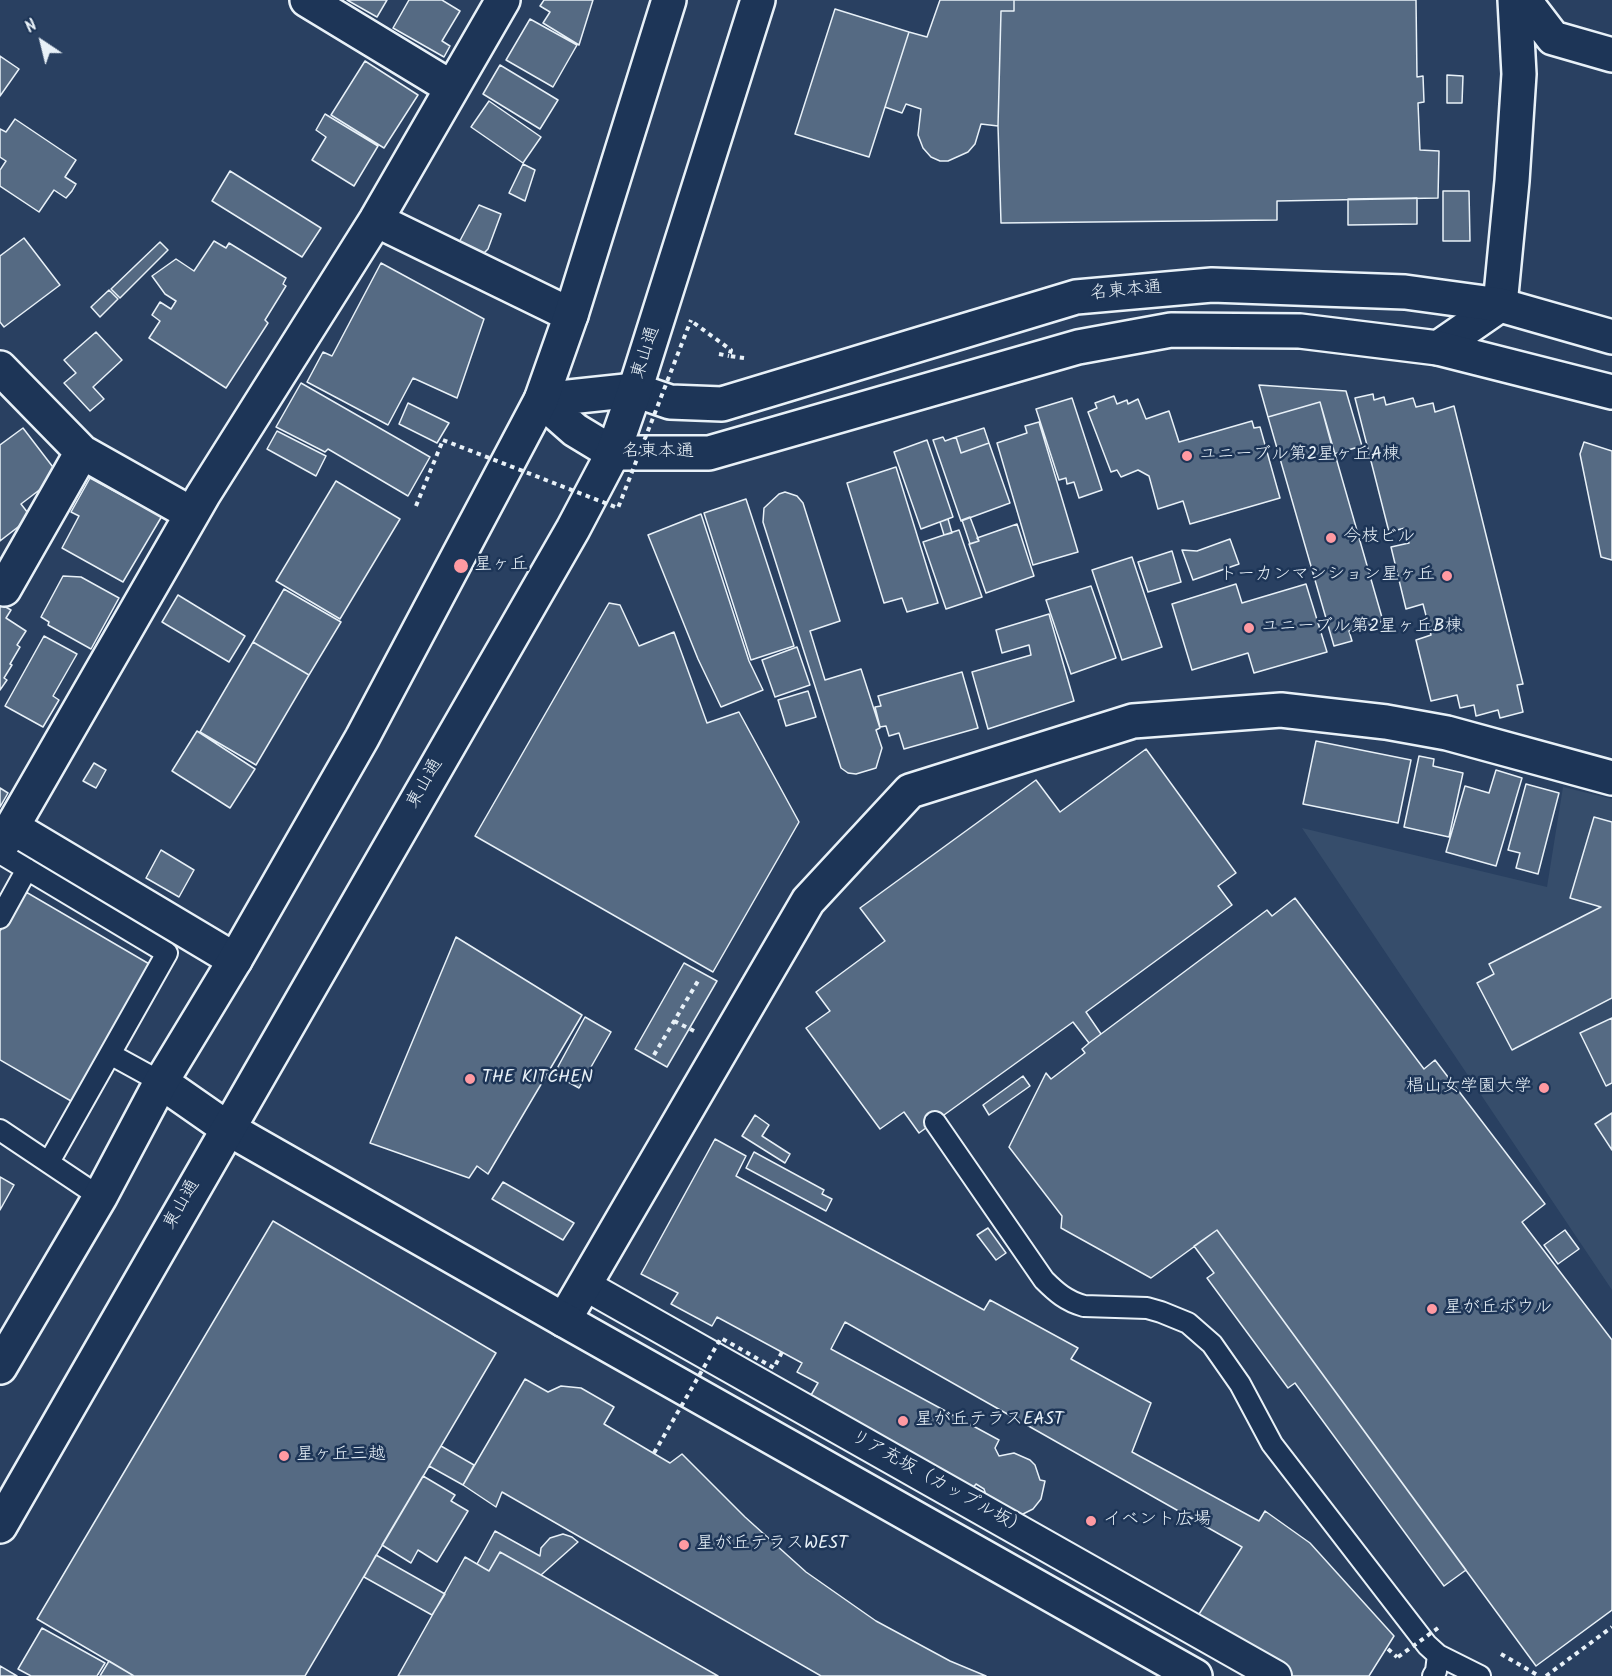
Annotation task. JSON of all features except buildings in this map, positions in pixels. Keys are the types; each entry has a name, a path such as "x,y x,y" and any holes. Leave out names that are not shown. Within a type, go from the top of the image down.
{"main road":[{"path":"307,0 452,88"},
{"path":"235,960 4,843 192,514 376,220 503,0"},
{"path":"0,1367 100,1197 161,1082 235,960 362,738 541,400 571,315 669,0"},
{"name":"東山通","path":"0,1526 614,453 758,0"},
{"path":"1438,348 1500,304 1512,181 1519,74 1515,0"},
{"path":"1524,0 1553,38 1612,55"},
{"path":"376,220 571,315"},
{"name":"名東本通","path":"541,400 635,390 670,402 722,404 1076,297 1212,285 1405,292 1500,304 1612,337"},
{"name":"名東本通","path":"541,400 575,430 614,453 709,453 1078,347 1171,330 1300,331 1438,348 1612,392"},
{"path":"0,368 82,452 192,514"},
{"path":"0,588 3,589 82,452"},
{"path":"564,1320 808,901 910,791 1133,721 1281,710 1386,722 1448,733 1612,778"},
{"path":"161,1082 227,1128 1195,1676"}],"street":[{"name":"リア充坂（カップル坂）","path":"599,1293 1276,1676"}],"lane":[{"path":"4,843 27,869 167,953 49,1162"},
{"path":"0,918 27,869"},
{"path":"110,1054 161,1082"},
{"path":"935,1122 1044,1280 1060,1295 1084,1306 1147,1308 1161,1312 1188,1323 1212,1344 1240,1384 1272,1444 1427,1645 1438,1655 1480,1676"},
{"path":"0,1130 100,1197"},
{"path":"1433,1676 1438,1655"}],"path":[{"path":"416,507 443,440 618,508 691,320 731,350 729,356"},
{"path":"719,354 745,358"},
{"path":"654,1055 698,981"},
{"path":"674,1021 702,1035"},
{"path":"654,1453 721,1338 774,1368 782,1352"},
{"path":"1546,1676 1612,1627"},
{"path":"1388,1649 1398,1657 1438,1628"}],"shaded area":[{"name":"椙山女学園大学","path":"1563,787 1612,799 1612,1290 1302,828 1547,887"}],"place":[{"name":"ユニーブル第2星ヶ丘A棟","path":"1187,456"},
{"name":"今枝ビル","path":"1331,538"},
{"name":"星ヶ丘","path":"461,566"},
{"name":"トーカンマンション星ヶ丘","path":"1447,576"},
{"name":"ユニーブル第2星ヶ丘B棟","path":"1249,628"},
{"name":"THE KITCHEN","path":"470,1079"},
{"name":"椙山女学園大学","path":"1544,1088"},
{"name":"星が丘ボウル","path":"1432,1309"},
{"name":"星が丘テラスEAST","path":"903,1421"},
{"name":"星ヶ丘三越","path":"284,1456"},
{"name":"イベント広場","path":"1091,1521"},
{"name":"星が丘テラスWEST","path":"684,1545"}]}
